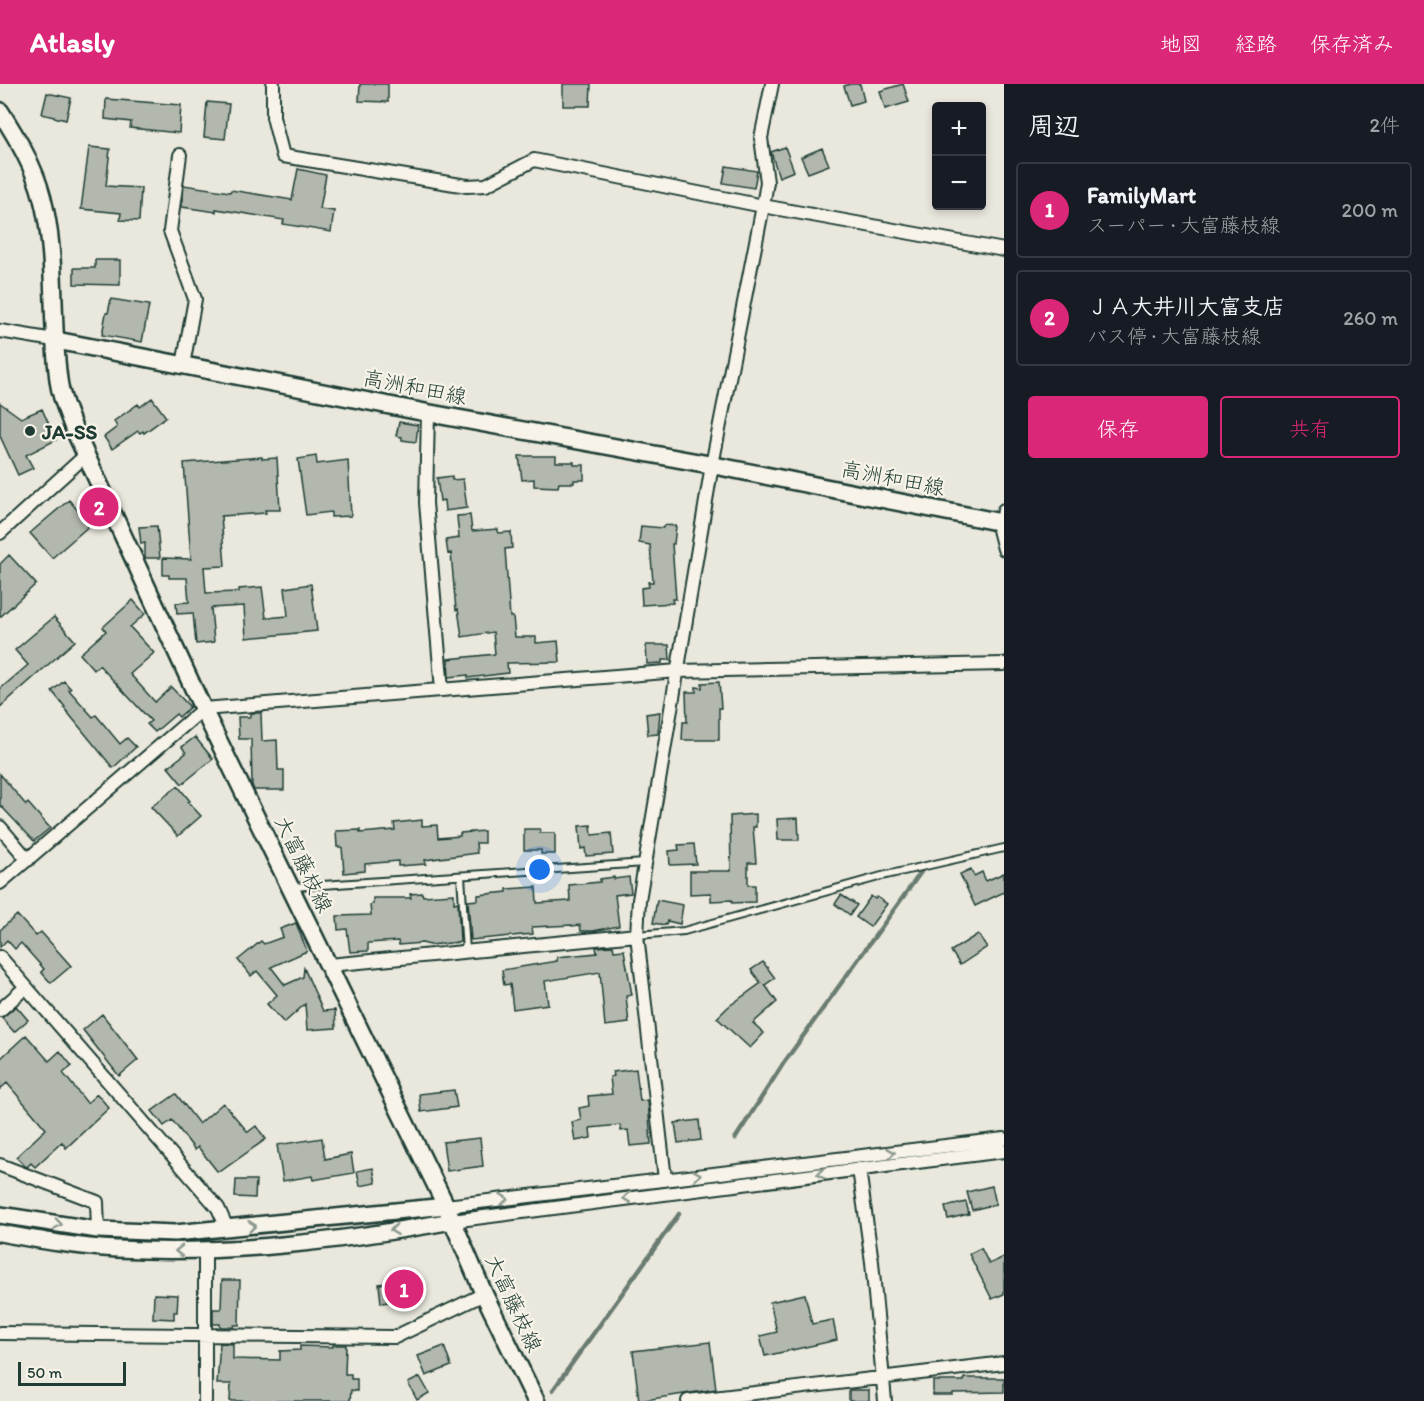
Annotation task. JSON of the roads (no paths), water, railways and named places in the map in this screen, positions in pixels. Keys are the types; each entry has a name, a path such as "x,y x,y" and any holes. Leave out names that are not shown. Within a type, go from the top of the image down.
{"main road":[{"path":"0,111 23,148 42,196 49,234 54,340"},
{"name":"高洲和田線","path":"54,340 428,413 1002,520"},
{"name":"大富藤枝線","path":"54,340 59,386 86,455 203,709 449,1213 484,1294 536,1401"}],"street":[{"path":"273,84 273,117 283,156 467,186 486,185 534,160 763,206 1004,250"},
{"path":"665,1179 637,935 639,900 712,465 763,206 766,182 761,138 772,84"},
{"path":"180,155 170,231 195,298 183,365"},
{"path":"0,331 54,340"},
{"path":"428,413 426,503 442,690"},
{"path":"0,533 86,455"},
{"path":"1002,520 1004,549"},
{"path":"0,883 203,709 678,671 1004,664"},
{"path":"0,828 28,860"},
{"path":"328,965 637,935"},
{"path":"0,957 218,1208 227,1228"},
{"path":"0,1010 26,987"},
{"path":"0,1233 52,1243 115,1249 205,1251 254,1248 415,1228 449,1213 665,1179 1004,1139"},
{"path":"0,1215 98,1230 175,1233 449,1213 1004,1151"},
{"path":"0,1166 97,1202 98,1230"},
{"path":"859,1169 885,1401"},
{"path":"205,1251 205,1401"},
{"path":"0,1333 206,1333 395,1337 484,1294"},
{"path":"688,1401 1004,1363"}],"lane":[{"path":"637,935 684,931 882,876 1004,848"},
{"path":"290,887 645,863"},
{"path":"461,876 466,951"}],"waterway":[{"path":"735,1139 783,1064 921,872"},
{"path":"553,1390 679,1214"}],"place":[{"name":"JA-SS","path":"30,431"},
{"name":"ＪＡ大井川大富支店","path":"99,507"},
{"name":"FamilyMart","path":"404,1289"}]}
